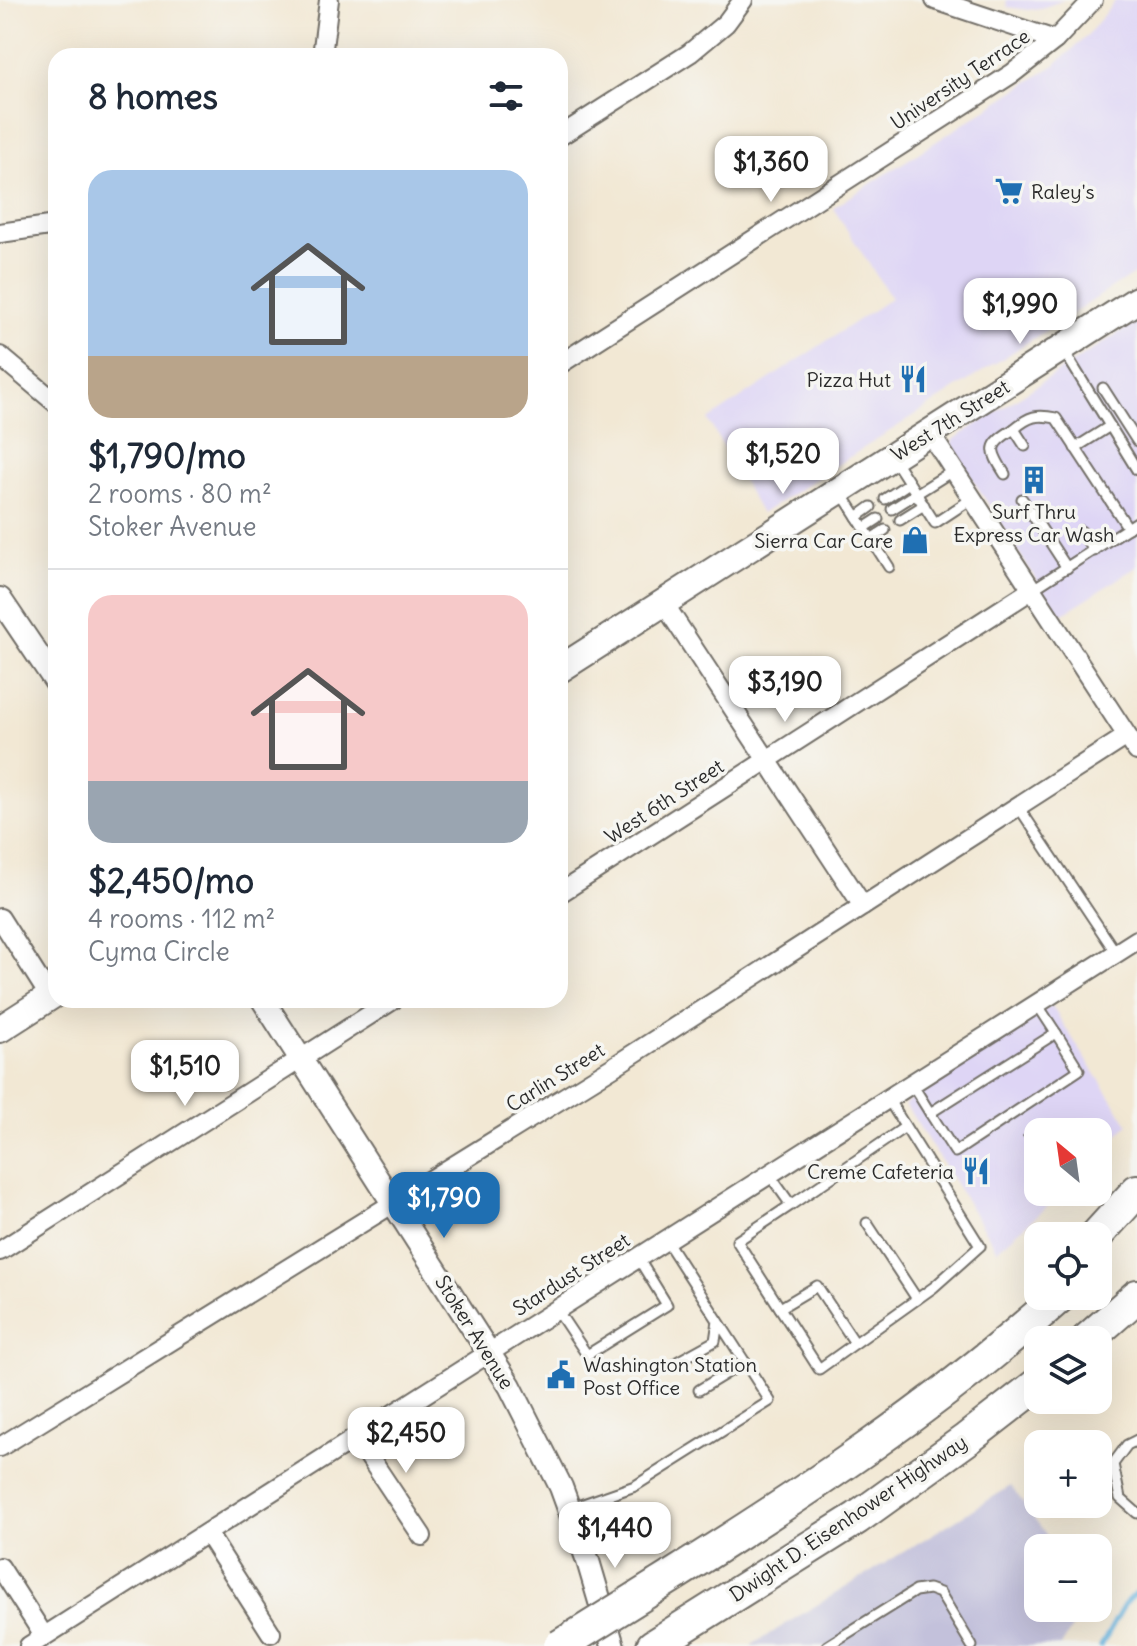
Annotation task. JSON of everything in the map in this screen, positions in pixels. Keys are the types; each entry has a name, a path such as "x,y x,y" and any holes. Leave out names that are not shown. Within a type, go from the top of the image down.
{"highway":[{"path":"1109,1222 1137,1191"},
{"path":"1112,1247 1137,1222"},
{"path":"1103,1326 1137,1296"},
{"path":"943,1395 1024,1309"},
{"path":"560,1646 809,1490 943,1395 1043,1310"},
{"path":"1112,1334 1137,1315"},
{"name":"Dwight D. Eisenhower Highway","path":"662,1640 857,1518 1024,1395"}],"main road":[{"name":"West 7th Street","path":"568,664 1137,300"},
{"path":"0,1029 48,998"}],"street":[{"path":"323,48 329,0"},
{"path":"568,131 690,53 726,23 743,0"},
{"path":"935,0 1055,40"},
{"name":"University Terrace","path":"568,359 1013,73 1055,40 1093,0"},
{"path":"0,233 48,226"},
{"path":"0,356 48,396"},
{"path":"929,432 1132,744"},
{"name":"West 6th Street","path":"568,888 1033,589"},
{"path":"0,599 48,670"},
{"path":"663,602 863,906"},
{"name":"Carlin Street","path":"0,1447 613,1067 1018,806 1132,744"},
{"path":"0,918 48,988"},
{"name":"Stardust Street","path":"37,1641 1137,940"},
{"name":"Stoker Avenue","path":"268,1008 489,1353 536,1434 588,1561 613,1646"},
{"path":"0,1251 381,1008"},
{"path":"356,1437 422,1536"},
{"path":"207,1533 271,1633"},
{"path":"0,1567 37,1641"}],"lane":[{"path":"1063,348 1137,470"},
{"path":"1103,388 1137,441"},
{"path":"1005,474 992,449 996,440 1027,417 1056,418 1133,525 1033,589"},
{"path":"1075,448 1110,426"},
{"path":"1014,429 1025,446"},
{"path":"892,456 935,523 973,498"},
{"path":"892,509 954,470"},
{"path":"885,499 909,483"},
{"path":"839,489 889,567"},
{"path":"1022,499 1067,568"},
{"path":"900,520 924,505"},
{"path":"857,517 871,507"},
{"path":"864,528 878,519"},
{"path":"871,539 885,530"},
{"path":"1081,531 1094,551"},
{"path":"1018,806 1116,953"},
{"path":"912,1084 955,1152 1079,1070 1037,1004"},
{"path":"930,1113 1056,1033"},
{"path":"888,1099 980,1246 917,1299 819,1369 737,1241 905,1127"},
{"path":"769,1174 791,1205"},
{"path":"867,1223 917,1299"},
{"path":"569,1509 635,1486 770,1401 666,1240"},
{"path":"557,1310 587,1355 667,1305 638,1258"},
{"path":"780,1308 817,1286 855,1343"},
{"path":"677,1362 715,1341 718,1321"},
{"path":"699,1390 745,1362"},
{"path":"1137,1440 1127,1445 1113,1464 1120,1498 1137,1513"},
{"path":"827,1646 915,1591 929,1589 940,1593 972,1646"}],"shaded area":[{"path":"1006,0 1064,0 1028,10 1007,7"},
{"path":"1116,0 1137,0 1137,272 761,514 708,420 891,298 833,208 1055,65 1086,37"},
{"path":"1137,321 1137,567 1059,616 951,445 953,440"},
{"path":"1051,1005 1128,1124 1112,1141 1112,1118 1024,1118 1024,1206 1048,1206 1029,1222 1024,1222 1024,1227 997,1250 905,1104"},
{"path":"1011,1486 1024,1504 1024,1518 1034,1518 1046,1534 1024,1534 1024,1622 1076,1622 1061,1646 750,1646"}],"waterway":[{"path":"1101,1646 1124,1605 1137,1592"}],"place":[{"name":"Raley's","path":"1009,191"},
{"name":"Pizza Hut","path":"913,379"},
{"name":"Surf Thru Express Car Wash","path":"1034,480"},
{"name":"Sierra Car Care","path":"915,540"},
{"name":"Creme Cafeteria","path":"976,1171"},
{"name":"Washington Station Post Office","path":"561,1375"}]}
